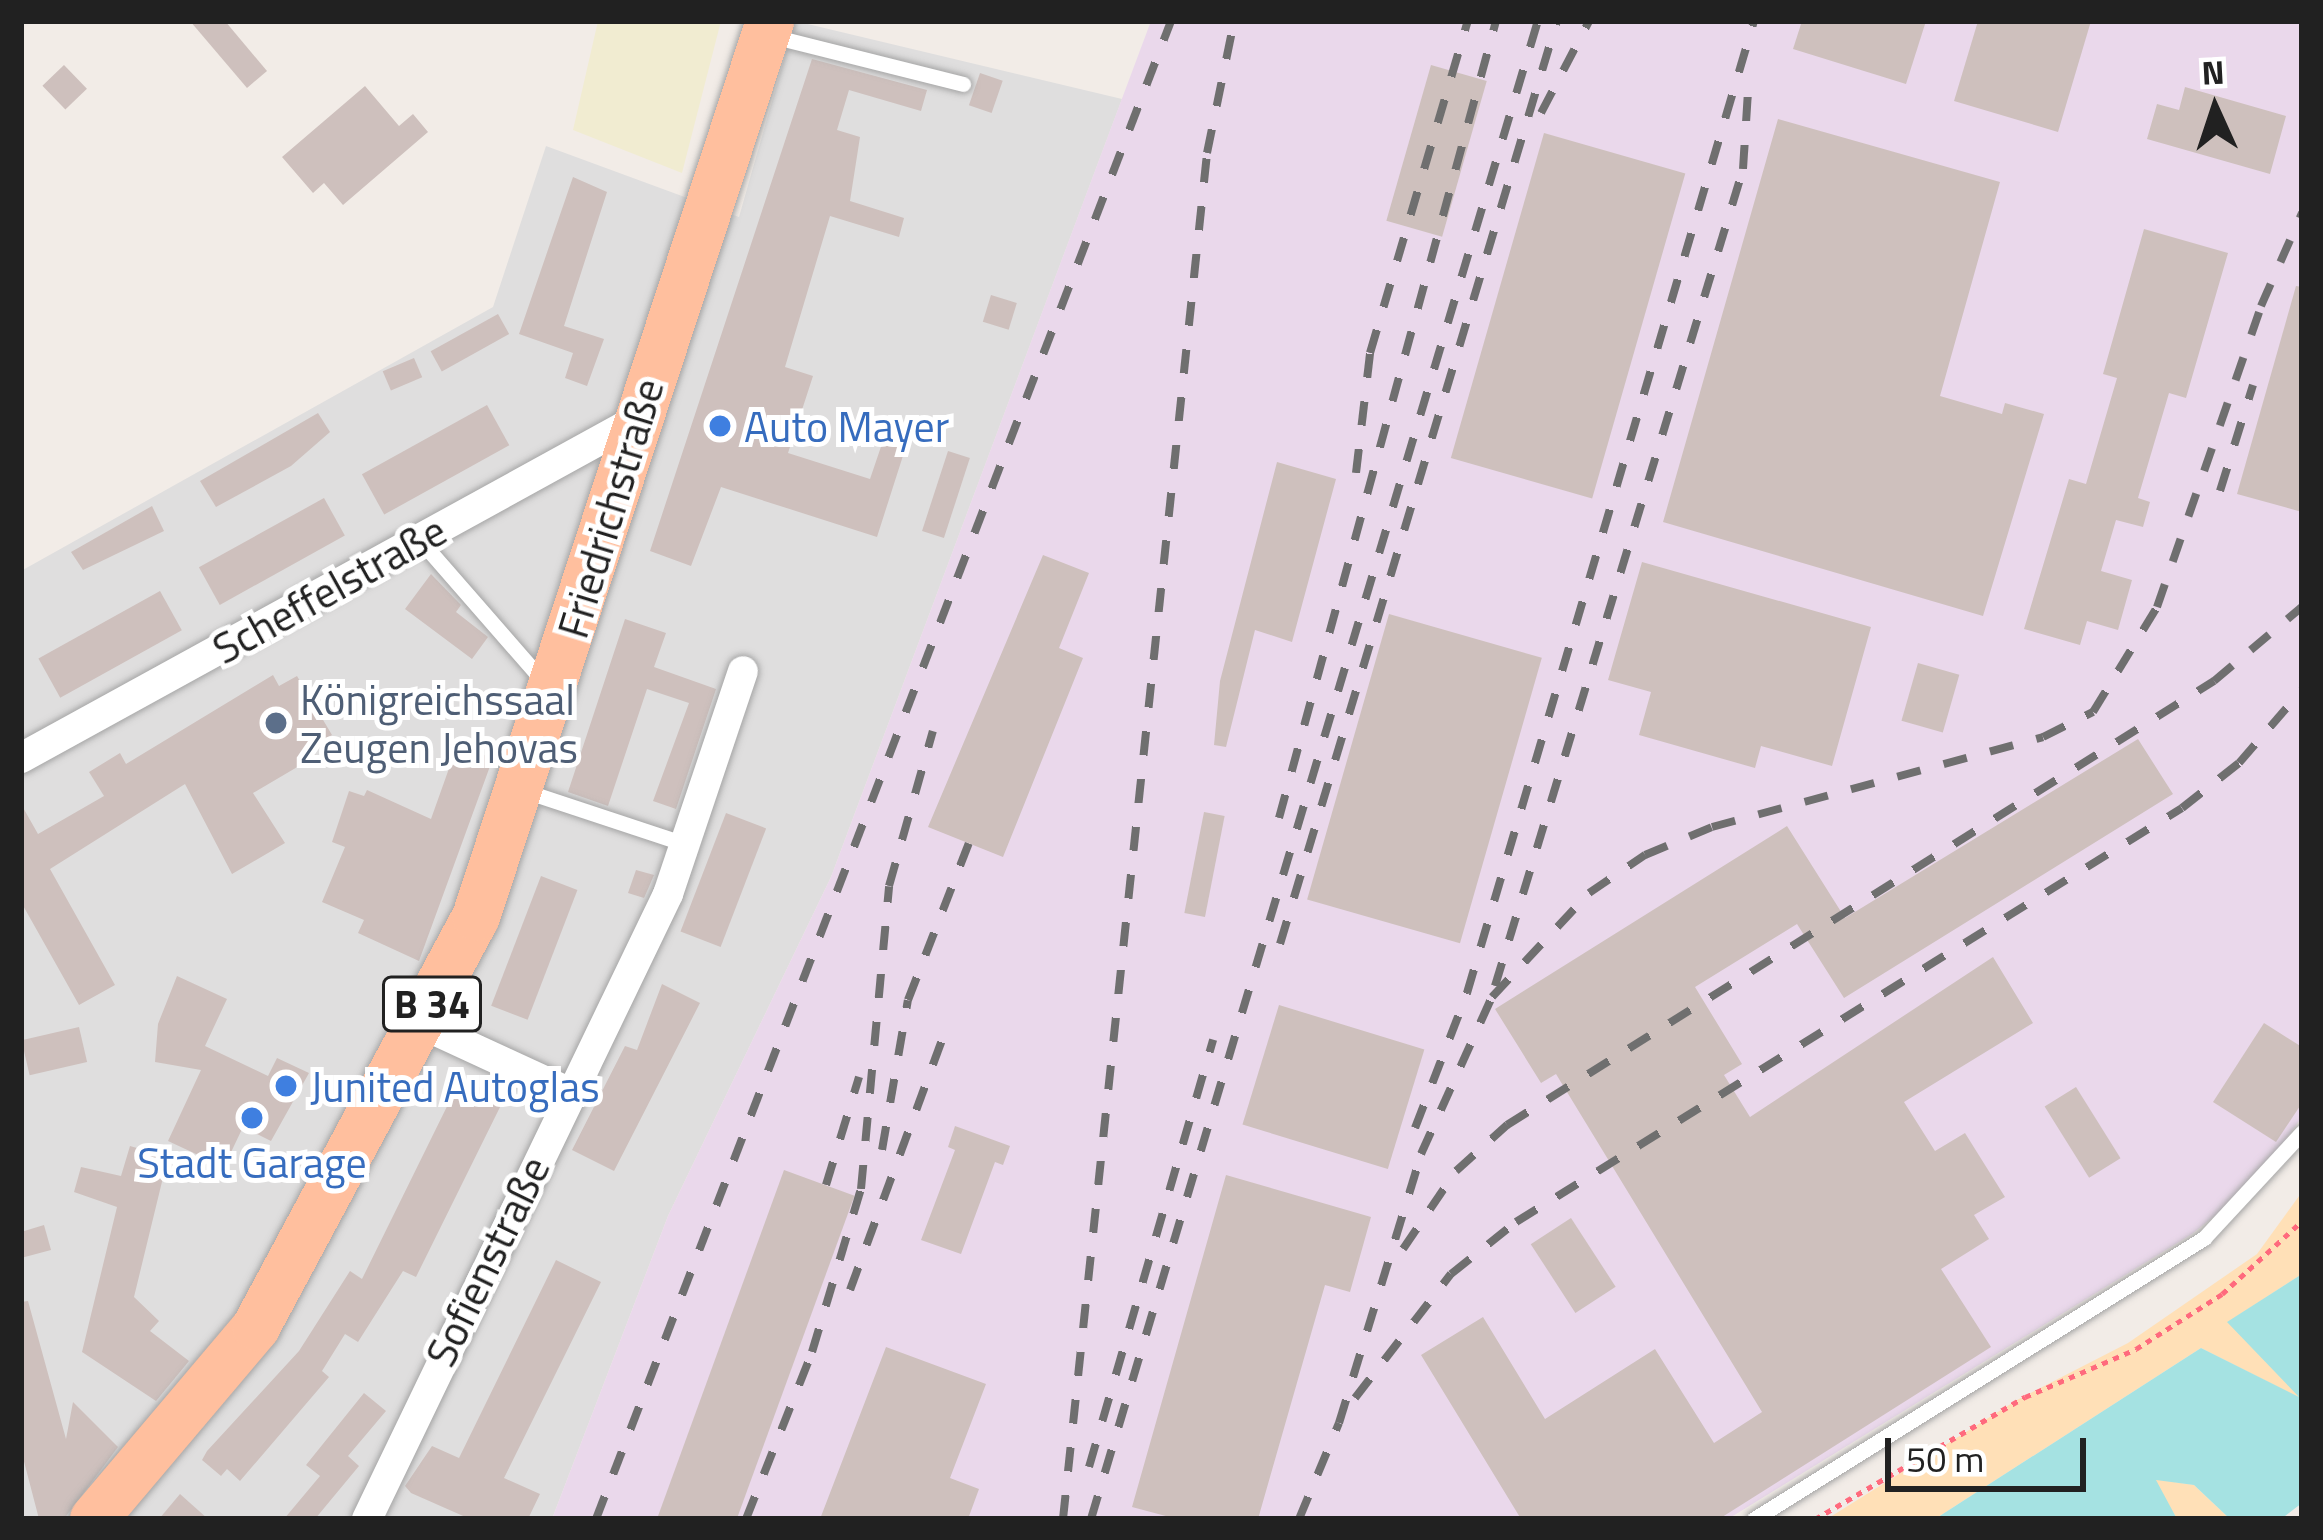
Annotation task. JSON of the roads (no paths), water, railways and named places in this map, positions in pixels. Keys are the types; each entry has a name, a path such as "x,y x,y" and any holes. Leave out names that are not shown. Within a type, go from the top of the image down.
{"main road":[{"name":"Friedrichstraße","path":"94,1519 256,1327 476,917 766,26"}],"street":[{"name":"Scheffelstraße","path":"21,758 636,420"},
{"name":"Sofienstraße","path":"372,1518 568,1092 640,956 685,844 743,670"},
{"path":"422,1024 568,1092"}],"lane":[{"path":"766,26 963,84"},
{"path":"419,539 475,594 552,692"},
{"path":"519,790 685,844"},
{"path":"1754,1519 2204,1238 2302,1132"}],"water":[{"path":"2302,1274 2302,1503 2281,1519 2230,1519 2194,1485 2156,1480 2177,1519 1935,1519 2201,1348 2299,1397 2227,1322"}],"railway":[{"path":"596,1519 1171,21"},
{"path":"1063,1519 1207,153 1234,21"},
{"path":"1356,473 1370,353 1468,21"},
{"path":"1279,818 1496,21"},
{"path":"1091,1519 1538,21"},
{"path":"1280,944 1557,21"},
{"path":"1541,113 1589,21"},
{"path":"1415,1128 1467,993 1754,21"},
{"path":"1495,986 1743,169 1749,75"},
{"path":"1299,1519 1339,1423 1421,1154 1492,997 1589,893 1645,855 1712,827 2043,737 2093,712 2157,607 2261,306 2302,213"},
{"path":"2220,491 2253,385"},
{"path":"1403,1249 1456,1171 1507,1125 2214,681 2302,607"},
{"path":"1355,1398 1451,1274 1516,1222 2182,808 2239,763 2302,690"},
{"path":"746,1519 812,1352 861,1189 889,886 933,731"},
{"path":"882,1150 908,1000 969,843"},
{"path":"850,1290 943,1037"},
{"path":"1089,1467 1213,1040"},
{"path":"826,1185 859,1077"}],"place":[{"name":"Auto Mayer","path":"720,426"},
{"name":"Königreichssaal Zeugen Jehovas","path":"276,723"},
{"name":"Junited Autoglas","path":"286,1086"},
{"name":"Stadt Garage","path":"252,1118"}]}
